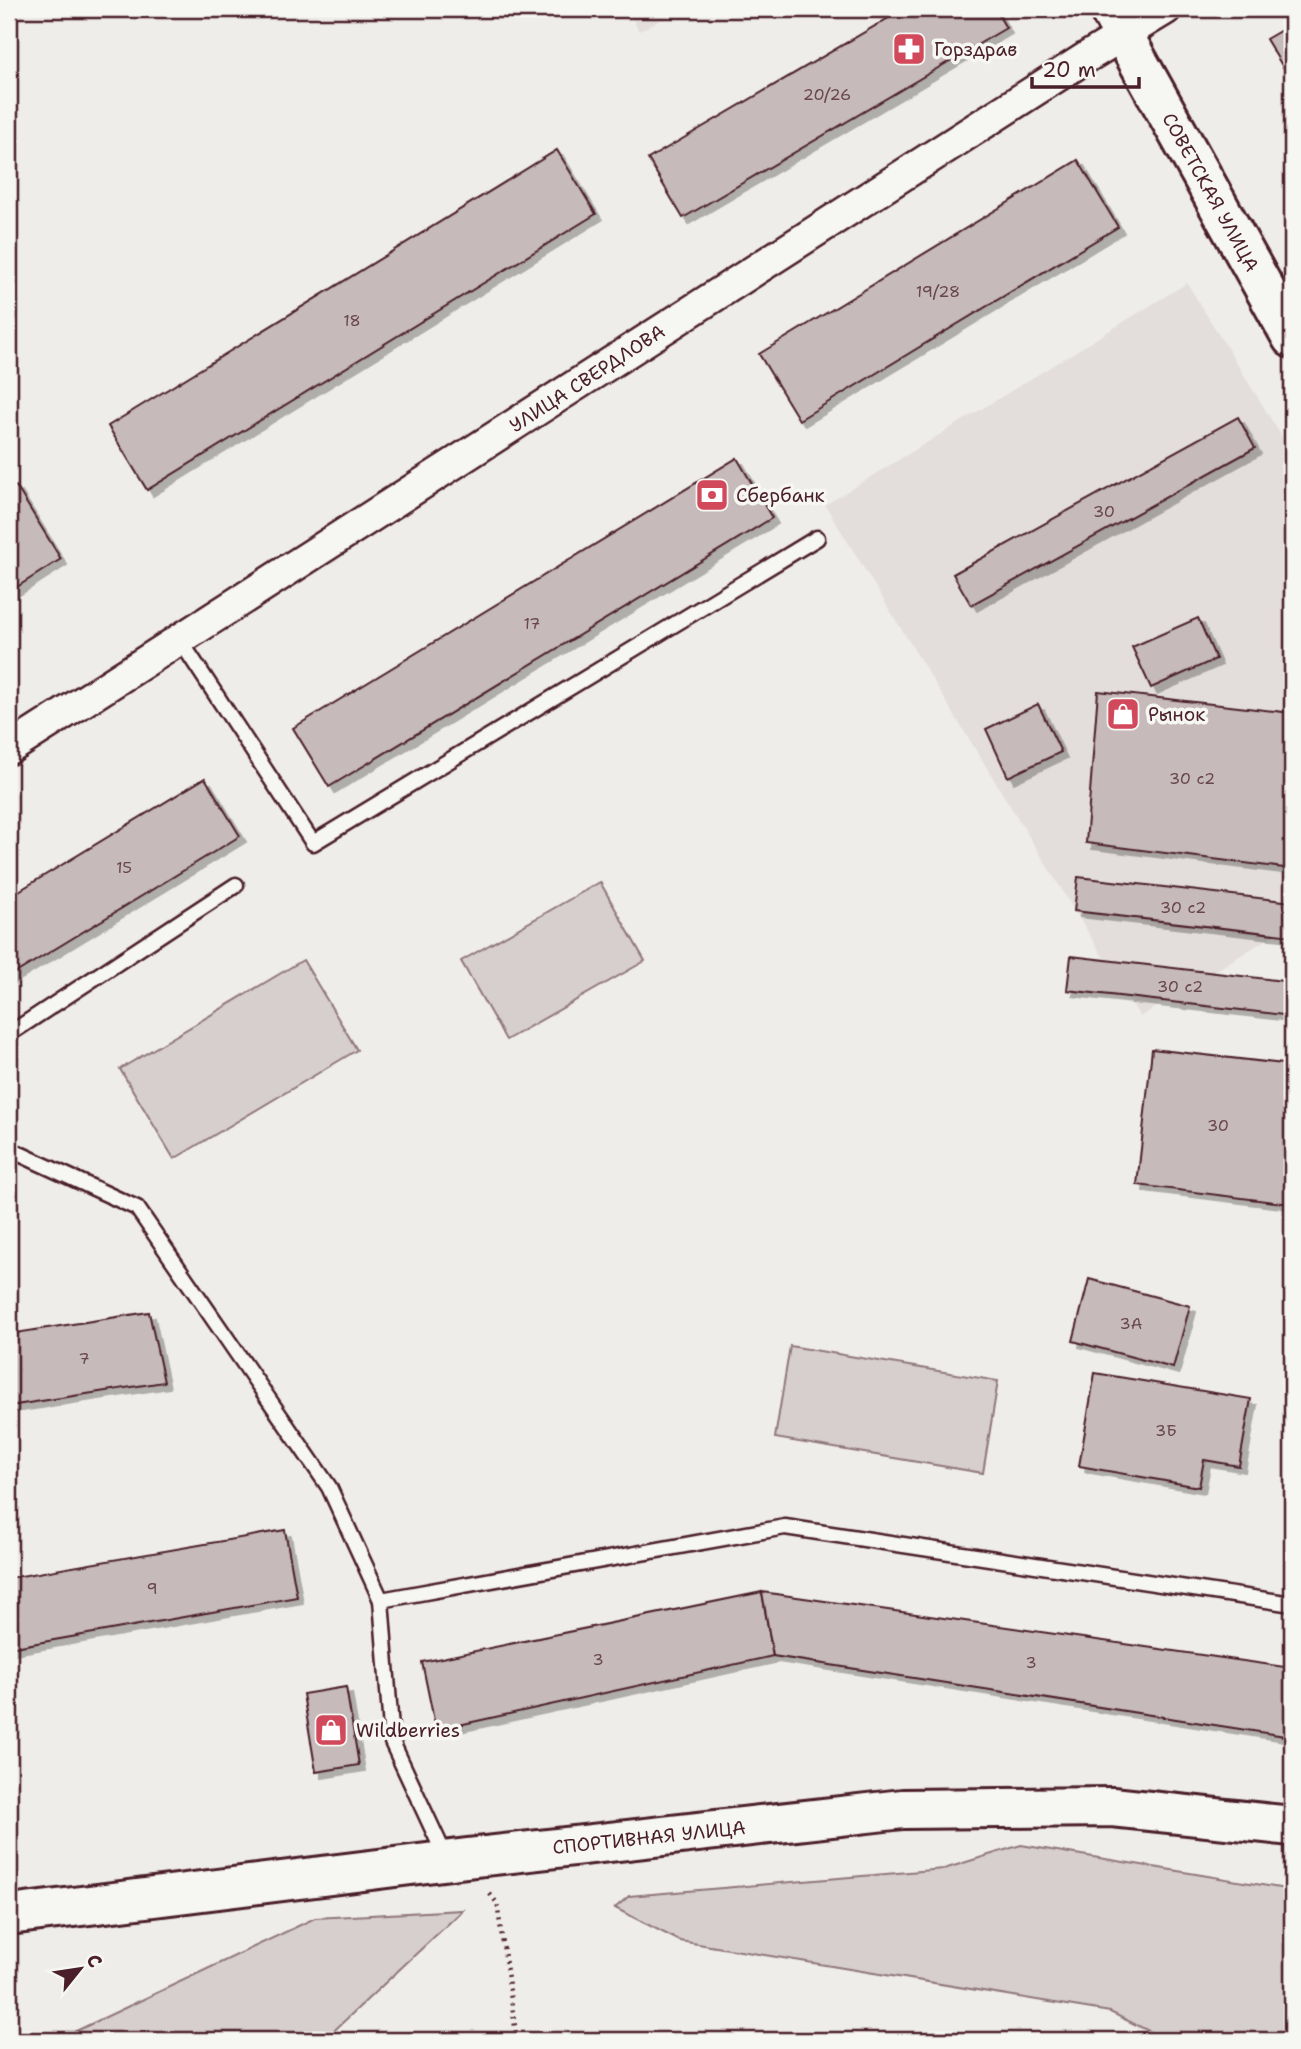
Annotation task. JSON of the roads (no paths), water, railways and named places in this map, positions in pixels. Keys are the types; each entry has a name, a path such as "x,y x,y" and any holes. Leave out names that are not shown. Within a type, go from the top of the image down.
{"street":[{"name":"УЛИЦА СВЕРДЛОВА","path":"9,750 1117,22 1166,9"},
{"name":"СОВЕТСКАЯ УЛИЦА","path":"1117,22 1292,338"},
{"name":"СПОРТИВНАЯ УЛИЦА","path":"9,1915 457,1859 903,1809 1112,1807 1292,1826"}],"lane":[{"path":"180,640 313,844 817,538"},
{"path":"9,1034 236,885"},
{"path":"9,1149 137,1208 329,1487 381,1600 392,1742 457,1859"},
{"path":"381,1600 785,1527 1292,1604"}],"place":[{"name":"Горздрав","path":"909,49"},
{"name":"Сбербанк","path":"712,495"},
{"name":"Рынок","path":"1123,714"},
{"name":"Wildberries","path":"331,1730"}]}
